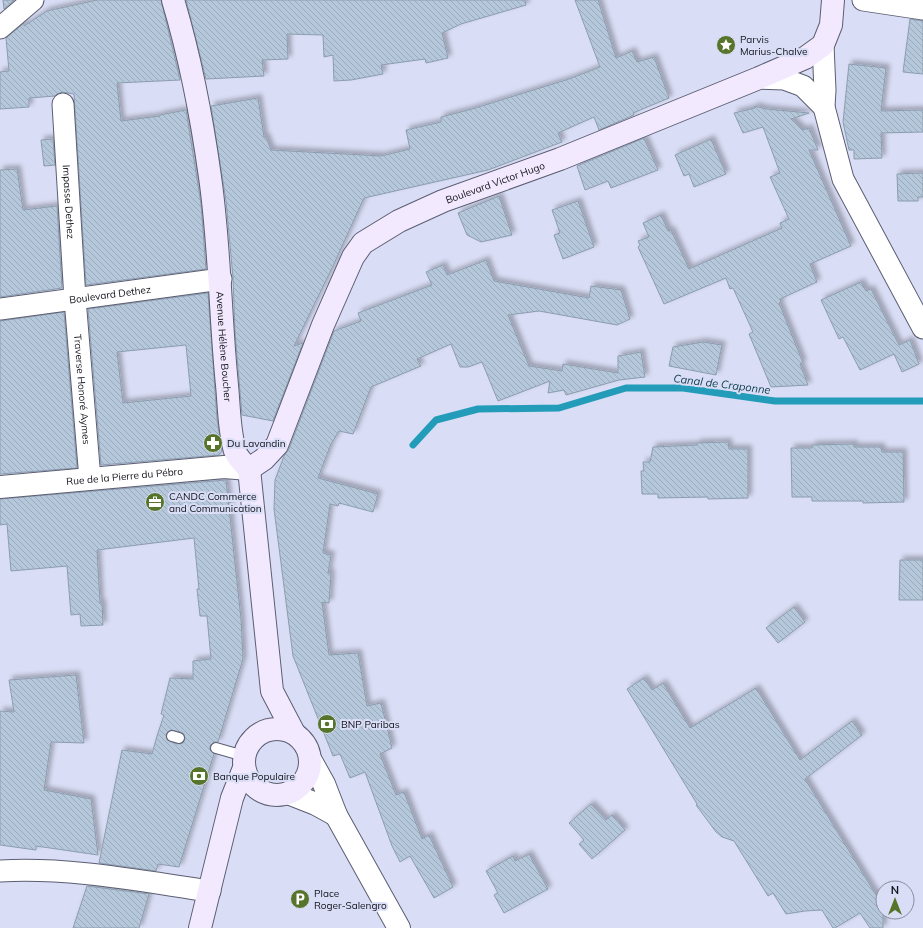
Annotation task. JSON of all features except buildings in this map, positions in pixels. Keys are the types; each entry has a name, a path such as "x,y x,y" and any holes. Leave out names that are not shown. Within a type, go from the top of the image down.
{"main road":[{"name":"Avenue Hélène Boucher","path":"173,0 179,19 202,122 211,178 220,279 225,368 234,443 238,459 250,469"},
{"path":"823,45 831,25 833,0"},
{"name":"Boulevard Victor Hugo","path":"250,469 264,459 277,445 323,325 353,257 363,243 398,221 443,201 560,159 759,78 805,58 823,45"},
{"path":"250,469 272,690 294,733"},
{"path":"258,734 272,690"},
{"path":"200,928 232,798 248,745 258,734 269,729 280,728 294,733 305,744 309,751 310,769 305,780 296,789 282,795 272,795 261,792 250,782 244,762"},
{"path":"226,821 261,792"}],"street":[{"path":"0,28 33,0"},
{"path":"863,0 923,9"},
{"path":"823,45 825,90 824,107 843,179 923,328"},
{"path":"759,78 784,79 803,86 824,107"},
{"name":"Impasse Dethez","path":"63,104 75,299"},
{"name":"Boulevard Dethez","path":"0,309 220,279"},
{"name":"Traverse Honoré Aymes","path":"75,299 90,479"},
{"name":"Rue de la Pierre du Pébro","path":"0,487 224,467 250,469"},
{"path":"310,759 324,784 336,815 399,928"},
{"path":"288,793 316,804 336,815"},
{"path":"0,871 27,870 73,872 210,891"}],"lane":[{"path":"216,748 244,762"}],"waterway":[{"name":"Canal de Craponne","path":"413,445 436,420 478,409 559,408 626,388 683,388 775,401 923,401"}],"place":[{"name":"Parvis Marius-Chalve","path":"726,45"},
{"name":"Du Lavandin","path":"213,443"},
{"name":"CANDC Commerce and Communication","path":"155,502"},
{"name":"BNP Paribas","path":"327,724"},
{"name":"Banque Populaire","path":"199,776"},
{"name":"Place Roger-Salengro","path":"300,899"}]}
